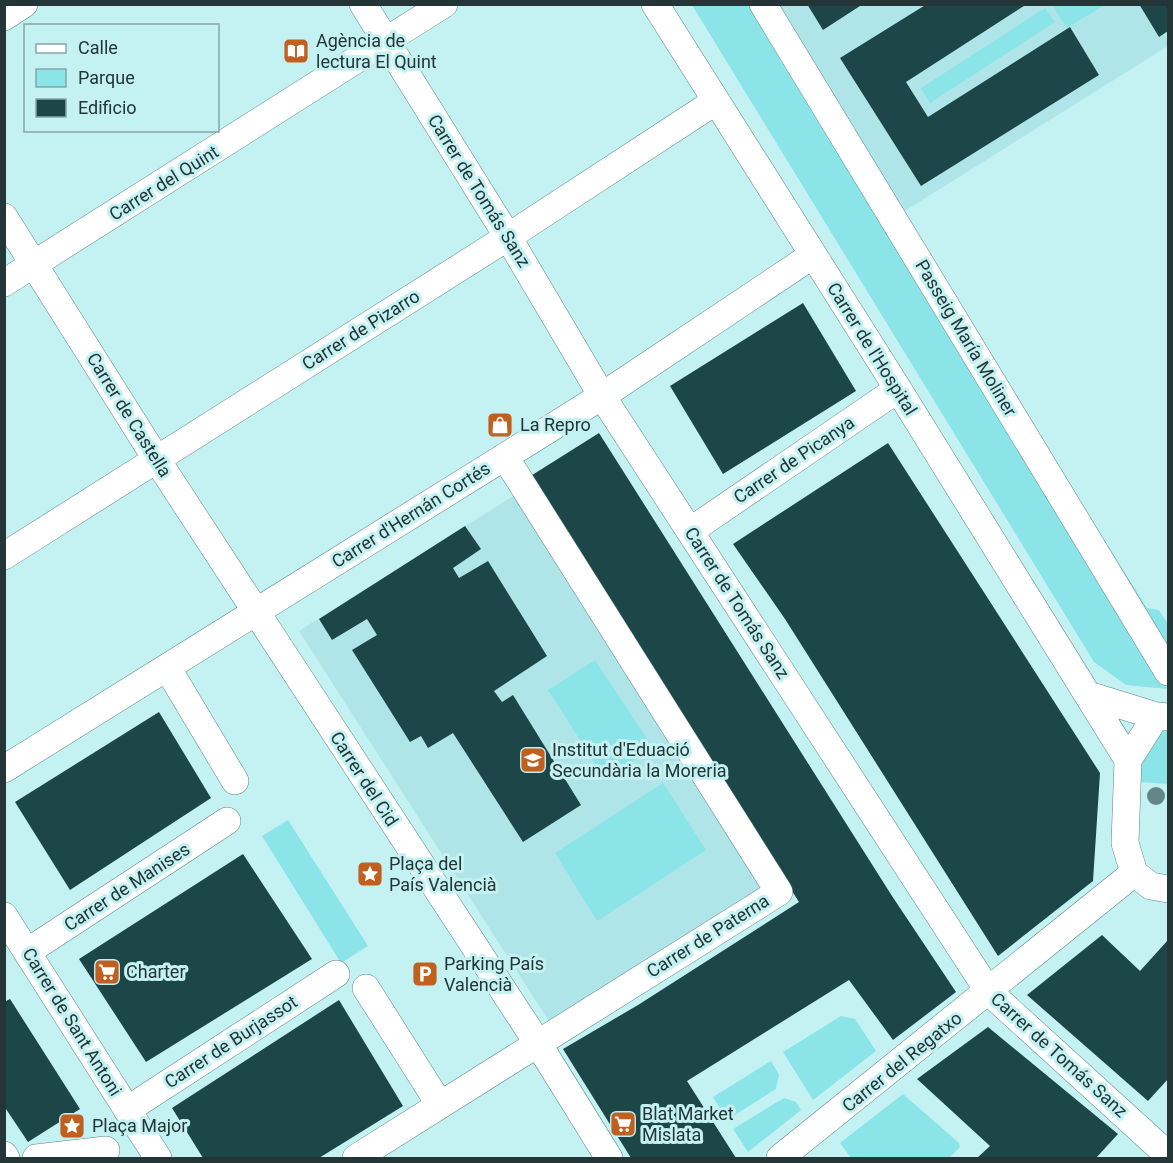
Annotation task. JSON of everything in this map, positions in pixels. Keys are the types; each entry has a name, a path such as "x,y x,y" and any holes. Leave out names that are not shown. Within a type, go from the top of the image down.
{"street":[{"path":"4,17 24,4"},
{"name":"Carrer de Tomás Sanz","path":"363,4 508,237 602,396 988,992 1162,1150"},
{"name":"Carrer del Quint","path":"4,283 444,4"},
{"name":"Carrer de l'Hospital","path":"655,4 1128,760"},
{"name":"Passeig María Moliner","path":"763,4 1168,672"},
{"name":"Carrer de Pizarro","path":"4,556 508,237 716,101"},
{"name":"Carrer de Castella","path":"4,217 255,613"},
{"name":"Carrer d'Hernán Cortés","path":"4,769 168,669 602,396 813,255"},
{"name":"Carrer de Picanya","path":"690,531 898,389"},
{"name":"Carrer de Paterna","path":"356,1158 537,1042 779,892 505,457"},
{"name":"Carrer del Cid","path":"255,613 537,1042 609,1158"},
{"path":"168,669 236,781"},
{"path":"1088,695 1162,717 1128,760 1125,843 1134,873 1150,886 1168,889"},
{"name":"Carrer de Manises","path":"27,952 227,821"},
{"name":"Carrer del Regatxo","path":"780,1158 1134,873"},
{"name":"Carrer de Sant Antoni","path":"4,916 158,1158"},
{"name":"Carrer de Burjassot","path":"127,1110 336,974"},
{"path":"366,988 440,1106"},
{"path":"36,1158 106,1150"}],"shaded area":[{"path":"769,5 1168,5 1168,46 900,214"},
{"name":"Institut d'Eduació Secundària la Moreria","path":"518,493 764,890 550,1023 299,631"}],"green space":[{"path":"692,5 769,5 1147,608 1159,610 1168,624 1168,689 1126,685 1094,662"},
{"path":"1052,5 1104,5 1067,28"},
{"path":"1045,8 1055,22 930,103 921,88"},
{"path":"595,660 653,748 605,779 548,690"},
{"path":"1168,729 1168,784 1139,782 1141,757 1162,732"},
{"path":"663,783 706,850 597,921 555,853"},
{"path":"288,820 368,946 341,963 262,836"},
{"path":"841,1016 855,1019 876,1051 813,1100 783,1052"},
{"path":"771,1061 779,1075 776,1089 727,1120 713,1097"},
{"path":"903,1094 959,1143 960,1147 949,1158 851,1158 840,1143"},
{"path":"784,1098 796,1102 801,1110 748,1152 733,1129"}],"building":[{"path":"807,4 863,4 823,30"},
{"path":"927,4 1027,4 906,82 928,117 1070,27 1099,75 921,186 840,58"},
{"path":"1139,4 1168,4 1168,31 1159,37"},
{"path":"803,303 856,391 723,474 670,386"},
{"path":"599,433 892,896 956,992 893,1040 849,980 687,1081 736,1158 631,1158 563,1049 638,1005 799,902 529,477"},
{"path":"888,443 1100,773 1093,881 998,956 785,619 733,544"},
{"path":"465,526 481,549 453,568 459,578 488,561 547,656 494,691 502,702 513,695 581,805 523,842 453,733 428,748 421,736 410,742 352,650 377,635 367,619 332,640 319,619"},
{"path":"159,712 211,798 70,890 15,802"},
{"path":"243,854 312,959 146,1062 79,959"},
{"path":"1102,935 1140,971 1168,940 1168,1079 1148,1101 1027,995"},
{"path":"10,999 80,1109 28,1142 4,1106 4,1002"},
{"path":"339,1000 403,1106 319,1158 203,1158 172,1108"},
{"path":"988,1027 1118,1134 1096,1158 977,1158 990,1146 917,1079"}],"place":[{"name":"Agència de lectura El Quint","path":"296,51"},
{"name":"La Repro","path":"500,425"},
{"name":"Institut d'Eduació Secundària la Moreria","path":"533,760"},
{"name":"Plaça del País Valencià","path":"370,874"},
{"name":"Charter","path":"107,972"},
{"name":"Parking País Valencià","path":"425,974"},
{"name":"Blat Market Mislata","path":"623,1124"},
{"name":"Plaça Major","path":"72,1126"}]}
